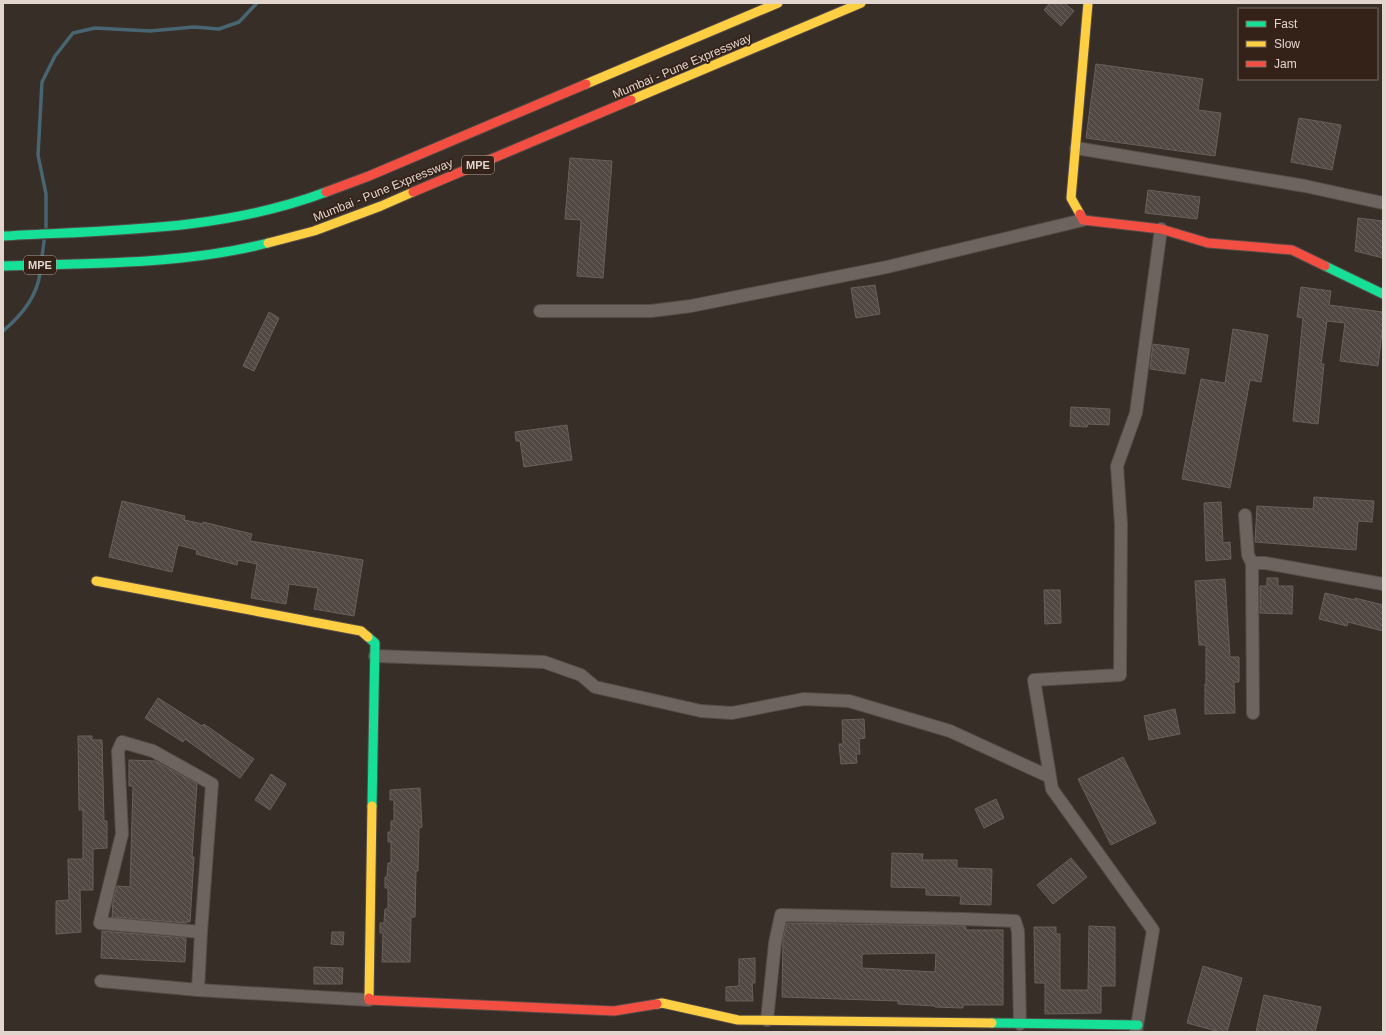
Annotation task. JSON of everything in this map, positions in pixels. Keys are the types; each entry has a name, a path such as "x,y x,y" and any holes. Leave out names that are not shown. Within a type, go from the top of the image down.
{"main road":[{"name":"Mumbai - Pune Expressway","path":"3,236 77,231 160,228 238,217 305,200 369,176 778,3"},
{"name":"Mumbai - Pune Expressway","path":"3,266 171,260 244,249 314,231 381,206 861,3"},
{"path":"1088,3 1071,198 1084,220 1161,229 1208,243 1292,250 1383,294"},
{"path":"96,581 361,631 375,643 368,1000 614,1011 662,1003 738,1020 767,1020 871,1027 1020,1024 1137,1029"}],"street":[{"path":"1076,148 1305,186 1383,204"},
{"path":"540,311 651,311 691,306 887,267 1084,220"},
{"path":"1137,1029 1152,930 1052,789 1034,680 1120,675 1120,524 1117,466 1136,413 1161,229"},
{"path":"1245,515 1248,555 1252,563 1253,713"},
{"path":"1252,563 1265,563 1383,584"},
{"path":"375,656 544,662 581,675 595,687 701,711 732,713 804,699 849,701 950,731 1050,777"},
{"path":"198,990 212,784 153,751 122,742 118,752 122,834 100,923 201,932"},
{"path":"767,1020 775,943 781,915 950,918 1015,921 1018,931 1020,1024"},
{"path":"101,981 198,990 368,1000"}],"building":[{"path":"1050,3 1064,3 1074,11 1061,26 1044,10"},
{"path":"1096,64 1203,79 1198,110 1221,113 1215,156 1086,138"},
{"path":"1299,118 1341,125 1332,170 1291,162"},
{"path":"570,158 612,161 603,278 577,276 581,220 565,219"},
{"path":"1148,190 1200,197 1197,219 1145,213"},
{"path":"1358,218 1383,221 1383,258 1355,251"},
{"path":"875,285 880,314 856,318 851,288"},
{"path":"1301,287 1331,291 1329,305 1383,312 1378,366 1340,361 1345,323 1327,321 1321,364 1324,364 1318,424 1293,421 1303,318 1297,317"},
{"path":"269,312 279,318 254,371 243,366"},
{"path":"1233,329 1268,335 1261,382 1250,380 1230,488 1182,479 1201,379 1225,383"},
{"path":"1153,344 1189,349 1185,374 1150,369"},
{"path":"1071,407 1110,409 1109,425 1088,424 1087,427 1070,426"},
{"path":"567,425 572,460 524,467 520,441 516,441 515,432"},
{"path":"1314,497 1374,501 1372,522 1358,521 1356,550 1255,542 1257,506 1313,509"},
{"path":"122,501 185,516 184,520 203,524 203,522 252,534 250,541 363,560 354,616 314,609 318,588 289,584 286,604 251,598 257,564 238,560 237,565 196,554 197,550 178,545 172,572 109,557"},
{"path":"1221,502 1223,543 1230,542 1231,559 1206,561 1204,503"},
{"path":"1267,578 1278,578 1278,586 1293,586 1292,614 1260,613 1260,586 1267,586"},
{"path":"1225,579 1230,657 1239,657 1239,682 1234,682 1235,713 1205,714 1206,645 1199,645 1195,581"},
{"path":"1044,590 1060,590 1061,623 1045,624"},
{"path":"1325,593 1383,605 1383,631 1348,622 1347,626 1319,619"},
{"path":"158,698 202,726 204,724 254,759 240,778 185,739 183,742 145,718"},
{"path":"1175,709 1180,734 1149,740 1144,716"},
{"path":"864,719 865,738 859,739 860,754 856,754 857,763 841,764 839,744 843,744 842,720"},
{"path":"78,736 92,736 92,740 102,740 104,821 107,821 107,848 93,849 93,890 80,890 81,932 56,934 56,901 69,900 68,859 83,859 83,810 79,810"},
{"path":"1123,757 1156,823 1111,845 1078,779"},
{"path":"129,760 155,761 197,784 192,857 194,857 190,922 112,917 113,900 117,886 130,887 133,786 129,786"},
{"path":"271,774 286,784 270,810 255,800"},
{"path":"420,788 422,827 419,828 415,917 411,917 410,962 382,962 383,933 380,933 380,923 384,923 385,909 388,909 388,888 385,888 385,877 387,877 388,863 391,863 391,842 388,842 388,832 391,832 391,821 394,821 394,800 390,800 390,790"},
{"path":"996,799 1004,818 984,828 975,809"},
{"path":"892,853 923,854 922,860 957,860 957,868 992,869 991,905 960,904 961,896 926,895 926,888 891,887"},
{"path":"1071,858 1087,877 1053,904 1037,885"},
{"path":"787,923 964,926 966,927 966,930 1003,930 1003,1005 963,1005 963,1008 935,1007 898,1004 898,1001 782,997 783,939","holes":["936,953 935,972 862,968 862,954"]},
{"path":"1089,926 1115,927 1115,986 1101,986 1101,1013 1045,1014 1045,983 1035,983 1034,927 1056,927 1056,934 1060,934 1060,990 1088,990"},
{"path":"102,931 186,938 185,962 101,958"},
{"path":"332,932 344,932 343,945 331,944"},
{"path":"755,958 755,983 752,983 753,1001 726,1001 726,987 739,986 739,959"},
{"path":"1203,966 1242,978 1227,1032 1220,1032 1187,1023"},
{"path":"314,967 343,968 342,984 314,984"},
{"path":"1264,995 1321,1007 1315,1032 1256,1032"}],"waterway":[{"path":"46,227 46,194 38,155 42,82 55,56 73,33 95,28 150,31 194,27 219,29 239,22 257,3"},
{"path":"42,257 44,241"},
{"path":"3,331 16,319 32,298 40,273"}],"traffic: fast":[{"path":"3,236 126,230 207,221 287,205 326,192"},
{"path":"3,266 136,262 203,255 268,243"},
{"path":"1325,266 1383,294"},
{"path":"368,637 375,643 372,806"},
{"path":"992,1023 1138,1025"}],"traffic: slow":[{"path":"586,84 778,3"},
{"path":"631,100 861,3"},
{"path":"1080,214 1071,198 1088,3"},
{"path":"268,243 314,231 381,206 413,192"},
{"path":"96,581 361,631 368,637"},
{"path":"369,998 372,806"},
{"path":"657,1004 662,1003 738,1020 992,1023"}],"traffic: jam":[{"path":"326,192 369,176 586,84"},
{"path":"413,192 631,100"},
{"path":"1080,214 1083,220 1161,229 1208,243 1292,250 1325,266"},
{"path":"369,998 369,1000 614,1011 657,1004"}]}
